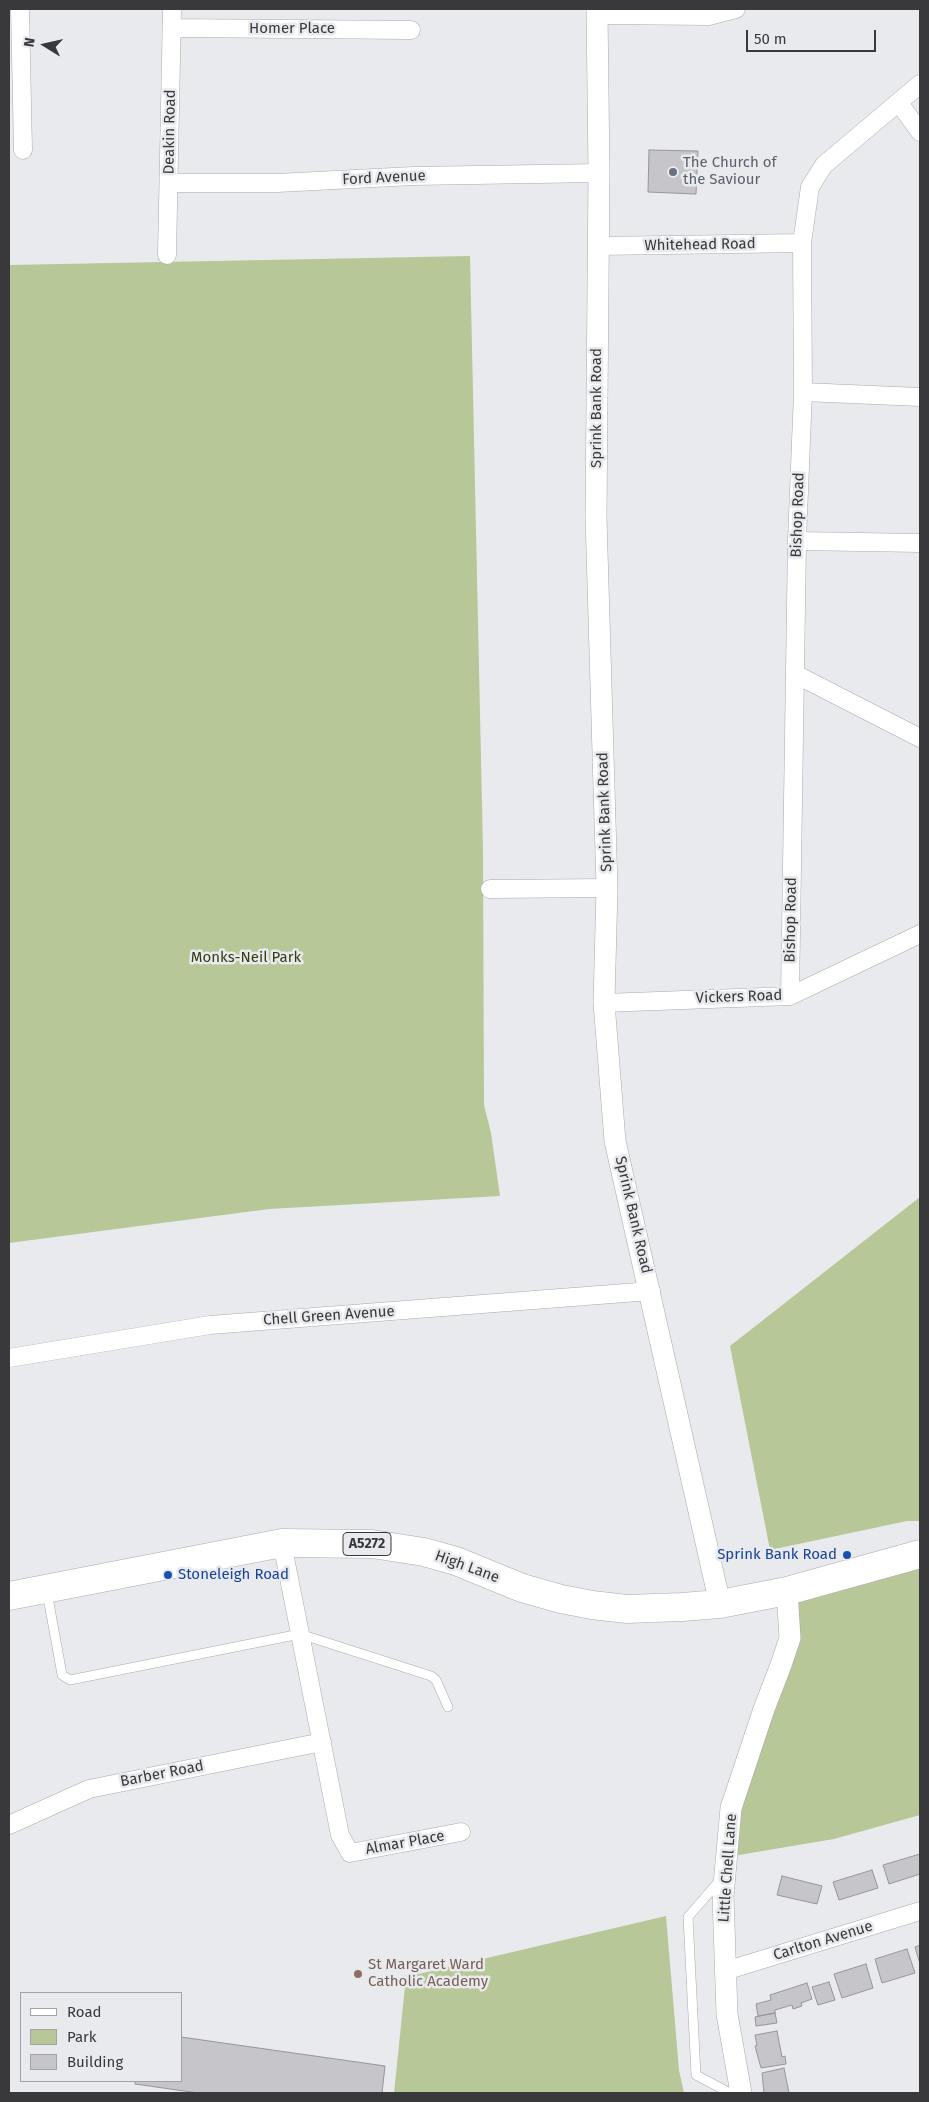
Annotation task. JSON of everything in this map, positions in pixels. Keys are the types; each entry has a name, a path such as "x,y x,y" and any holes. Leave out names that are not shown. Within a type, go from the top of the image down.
{"main road":[{"name":"High Lane","path":"9,1596 282,1543 372,1544 424,1552 456,1561 522,1588 592,1605 627,1609 720,1604 786,1591 917,1552"}],"street":[{"path":"20,9 23,150"},
{"name":"Deakin Road","path":"167,255 172,9"},
{"path":"597,12 709,16 736,9"},
{"name":"Sprink Bank Road","path":"597,12 596,517 607,888 604,1003 615,1141 651,1291 720,1604"},
{"name":"Homer Place","path":"173,28 411,30"},
{"name":"Bishop Road","path":"790,996 797,541 803,392 802,243 810,187 824,165 900,103 920,84"},
{"path":"900,103 920,132"},
{"name":"Ford Avenue","path":"169,183 277,183 413,176 598,172"},
{"name":"Whitehead Road","path":"598,246 802,243"},
{"path":"803,392 920,397"},
{"path":"797,541 920,543"},
{"path":"795,674 920,738"},
{"path":"490,889 607,888"},
{"name":"Vickers Road","path":"604,1003 790,996 920,934"},
{"name":"Chell Green Avenue","path":"9,1358 210,1325 651,1291"},
{"path":"282,1543 322,1742"},
{"name":"Little Chell Lane","path":"741,2093 727,2014 723,1896 732,1808 764,1709 790,1638 786,1591"},
{"name":"Barber Road","path":"9,1825 89,1788 322,1742"},
{"name":"Almar Place","path":"322,1742 340,1834 350,1853 460,1832"},
{"name":"Carlton Avenue","path":"725,1971 920,1911"}],"lane":[{"path":"46,1588 61,1669 65,1679 70,1680 300,1634 431,1676 436,1680 448,1707"},
{"path":"725,1874 688,1917 696,2075 730,2093"}],"green space":[{"name":"Monks-Neil Park","path":"470,256 483,850 484,1105 491,1133 500,1196 269,1209 9,1243 9,265"},
{"path":"920,1197 920,1521 907,1521 770,1550 730,1346"},
{"path":"920,1554 920,1815 834,1839 727,1857 781,1665 787,1591"},
{"path":"666,1916 679,2070 684,2093 394,2093 406,1977"}],"building":[{"name":"The Church of the Saviour","path":"649,150 698,151 696,194 648,192"},
{"path":"920,1854 920,1874 889,1884 883,1865"},
{"path":"872,1870 878,1888 839,1900 833,1882"},
{"path":"782,1876 822,1886 817,1904 777,1895"},
{"path":"920,1945 920,1964 915,1947"},
{"path":"907,1949 915,1973 882,1983 875,1959"},
{"path":"866,1964 873,1988 842,1998 834,1974"},
{"path":"829,1982 835,2000 818,2005 812,1987"},
{"path":"807,1983 812,1999 801,2003 802,2006 793,2009 792,2005 775,2010 775,2013 758,2016 756,2004 771,2000 770,1995"},
{"path":"775,2013 777,2023 756,2026 755,2017"},
{"path":"777,2031 782,2057 785,2056 786,2064 761,2068 755,2046 757,2045 755,2035"},
{"path":"182,2037 385,2066 382,2093 198,2093 135,2084 135,2082 182,2082"},
{"path":"784,2068 789,2093 764,2093 762,2073"}],"place":[{"name":"The Church of the Saviour","path":"673,172"},
{"name":"Sprink Bank Road","path":"847,1555"},
{"name":"Stoneleigh Road","path":"168,1575"},
{"name":"St Margaret Ward Catholic Academy","path":"358,1974"}]}
